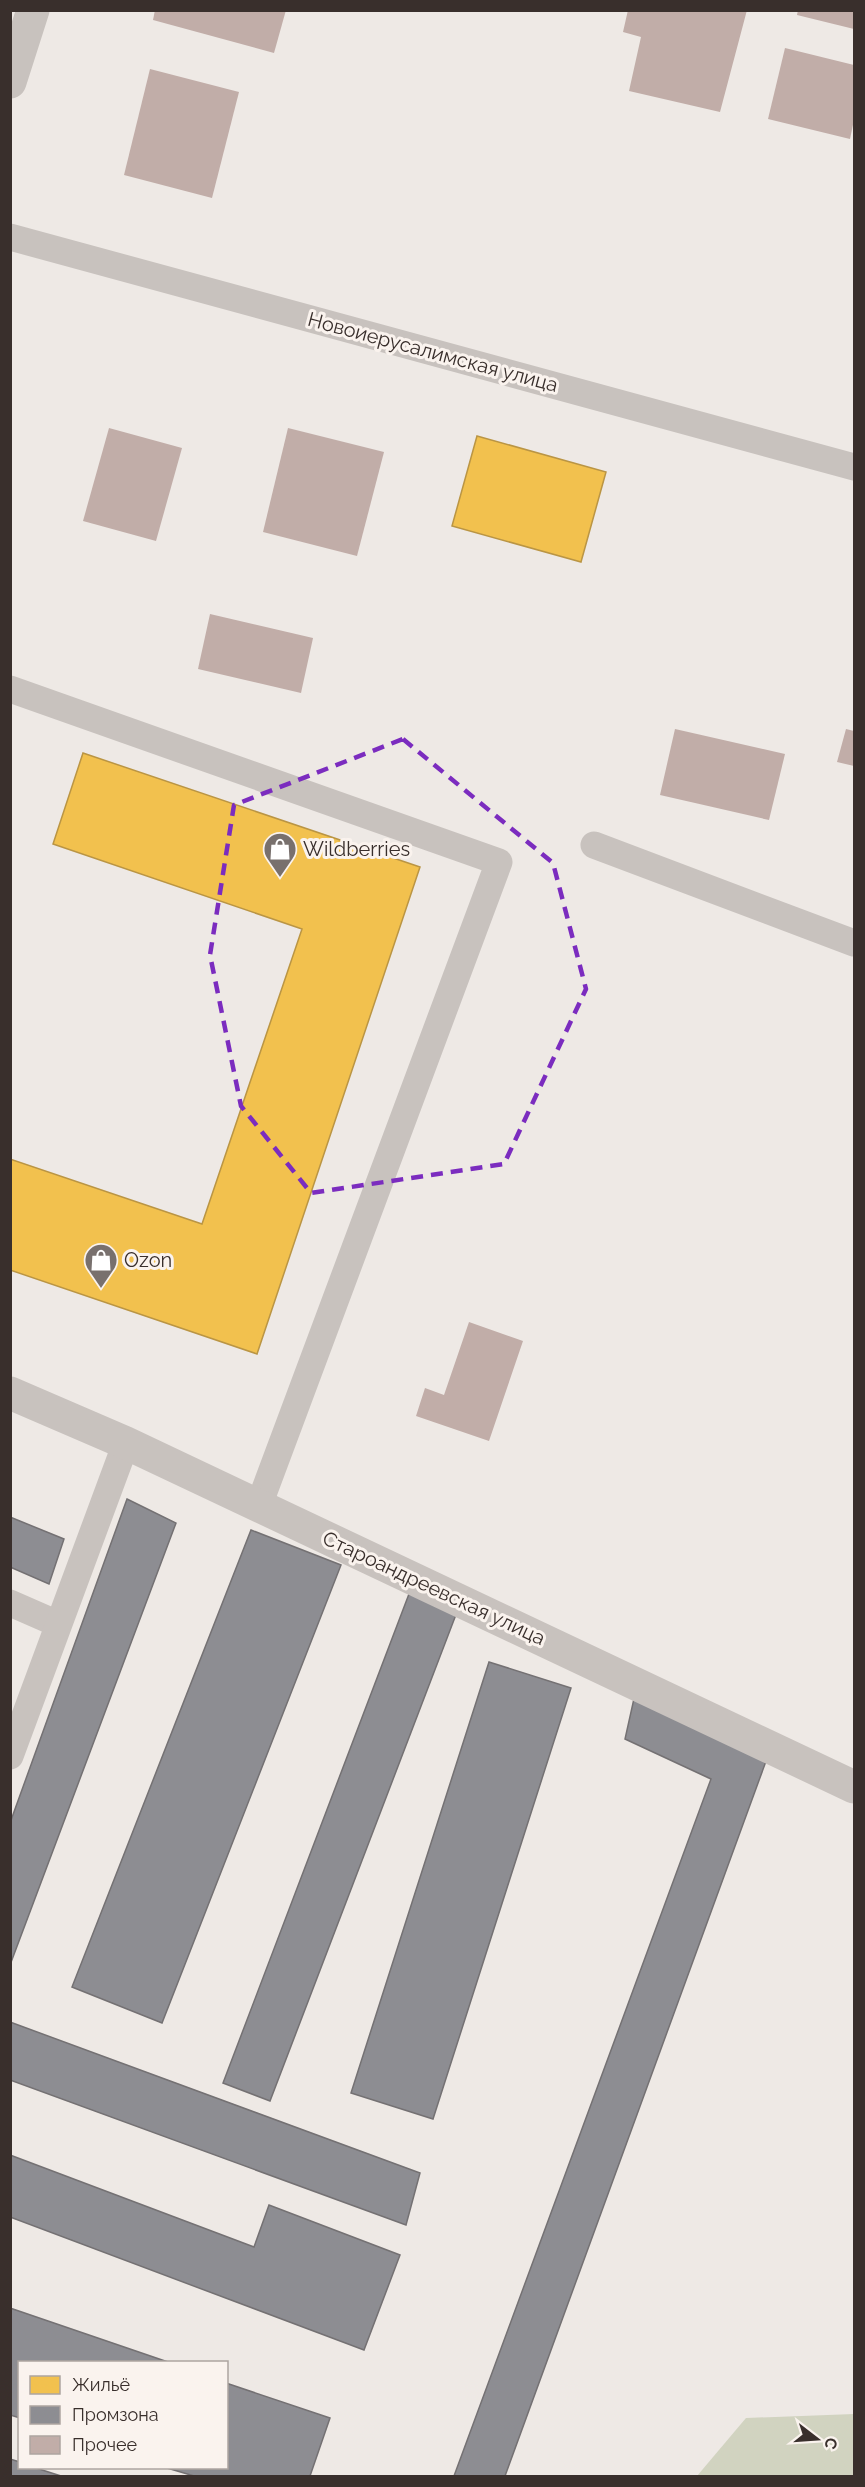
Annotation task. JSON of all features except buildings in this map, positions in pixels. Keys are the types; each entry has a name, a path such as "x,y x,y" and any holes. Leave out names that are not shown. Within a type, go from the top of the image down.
{"street":[{"path":"10,82 33,10"},
{"name":"Староандреевская улица","path":"10,1393 126,1443 259,1505 855,1787"}],"lane":[{"name":"Новоиерусалимская улица","path":"10,237 855,467"},
{"path":"10,689 499,862 259,1505"},
{"path":"594,845 855,943"},
{"path":"10,1756 126,1443"},
{"path":"10,1603 58,1623"}],"highlighted area":[{"path":"403,739 553,863 586,989 504,1164 311,1193 241,1106 210,955 234,805"}],"green space":[{"path":"854,2414 854,2476 697,2476 746,2418"}],"place":[{"name":"Wildberries","path":"280,878"},
{"name":"Ozon","path":"101,1289"}]}
